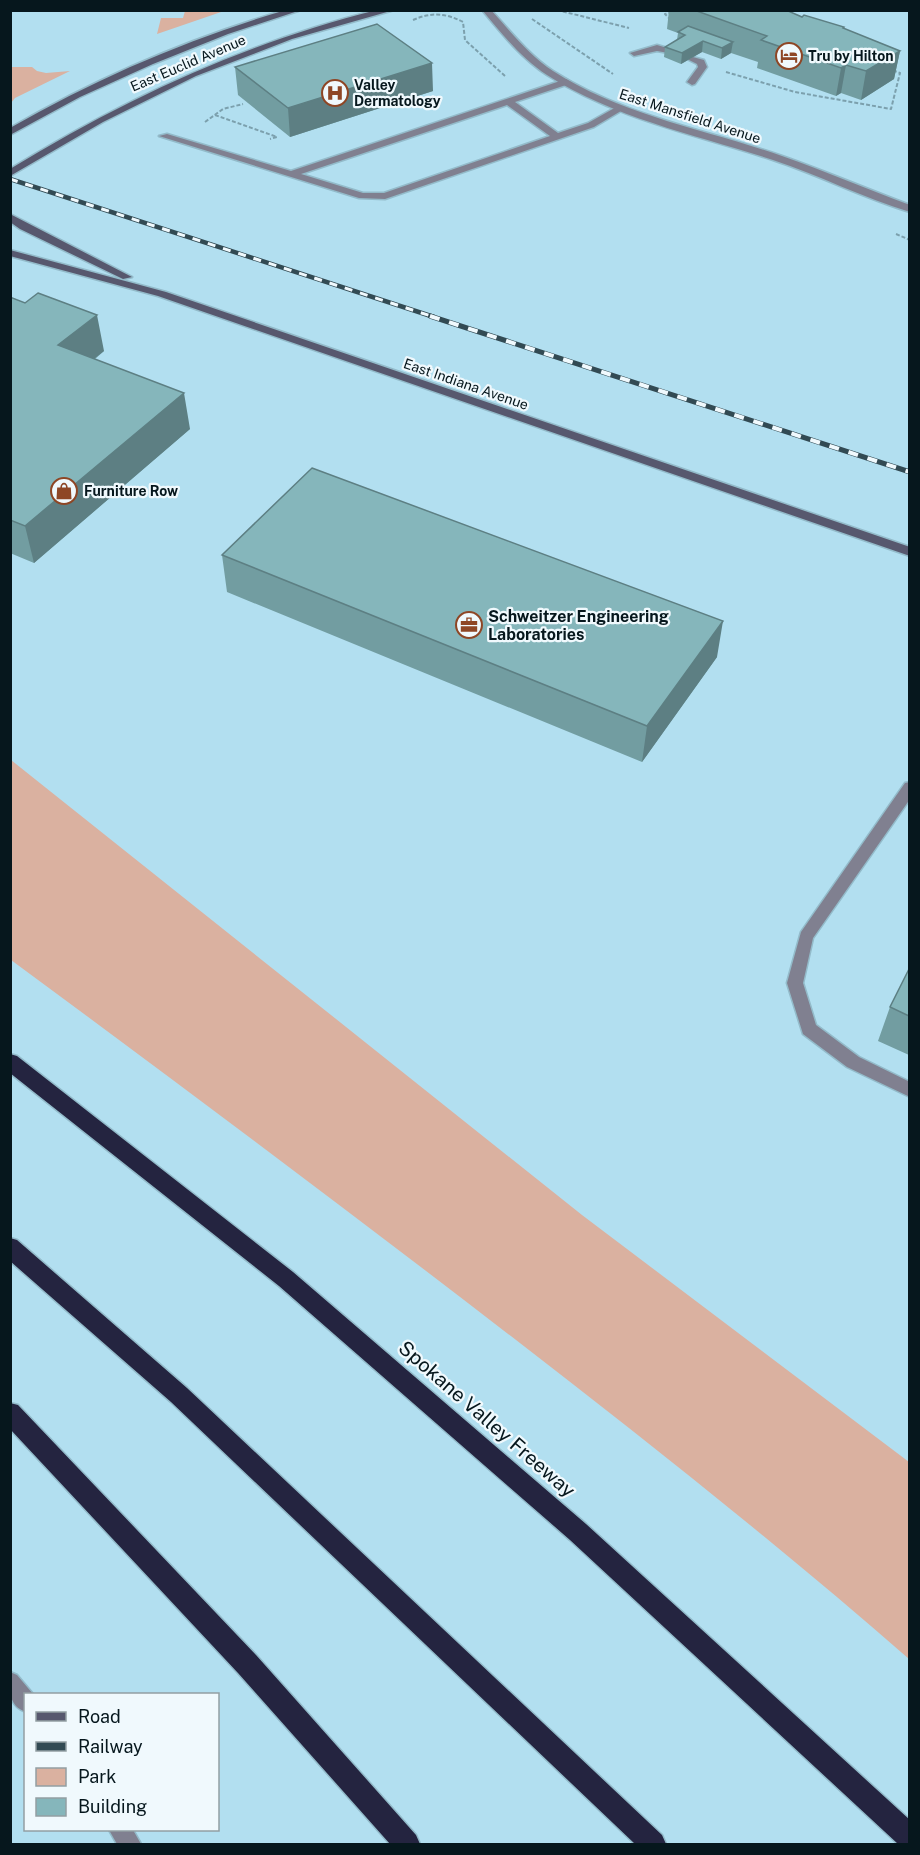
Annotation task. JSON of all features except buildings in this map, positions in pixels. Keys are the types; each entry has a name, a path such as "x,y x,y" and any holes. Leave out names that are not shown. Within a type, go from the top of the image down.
{"highway":[{"name":"Spokane Valley Freeway","path":"10,1062 277,1272 578,1532 909,1838"},
{"path":"10,1247 179,1395 653,1845"},
{"path":"10,1413 247,1664 407,1845"}],"street":[{"name":"East Euclid Avenue","path":"10,132 67,100 135,68 207,40 297,10"},
{"name":"East Euclid Avenue","path":"10,173 102,117 211,66 293,36 390,10"},
{"name":"East Mansfield Avenue","path":"486,10 531,57 549,72 621,108 714,140 778,158 909,209"},
{"path":"634,53 657,48 674,51"},
{"path":"692,58 701,62 703,67 692,82"},
{"path":"291,174 567,82"},
{"path":"507,101 557,137"},
{"path":"164,136 362,196 385,196 591,125 621,108"},
{"path":"10,217 24,227 162,294"},
{"name":"East Indiana Avenue","path":"10,253 162,294 909,552"},
{"path":"909,788 806,936 795,983 809,1029 853,1062 909,1090"},
{"path":"10,1682 24,1700"},
{"path":"121,1831 130,1845"}],"path":[{"path":"557,10 632,28"},
{"path":"530,18 549,28 577,51 622,78"},
{"path":"721,70 795,92 891,109 900,73 889,69"},
{"path":"493,78 503,74"},
{"path":"205,123 223,109 243,104"},
{"path":"215,115 277,136 266,141 274,143"},
{"path":"197,121 215,126"}],"green space":[{"path":"185,10 224,11 157,34 161,18 183,18"},
{"path":"11,67 32,67 46,73 70,71 15,98 11,103"},
{"path":"11,760 582,1215 909,1462 909,1659 745,1521 577,1387 295,1171 11,960"}],"railway":[{"path":"10,179 434,317"},
{"path":"430,316 910,472"}],"place":[{"name":"Tru by Hilton","path":"789,56"},
{"name":"Valley Dermatology","path":"335,93"},
{"name":"Furniture Row","path":"64,491"},
{"name":"Schweitzer Engineering Laboratories","path":"469,625"}]}
